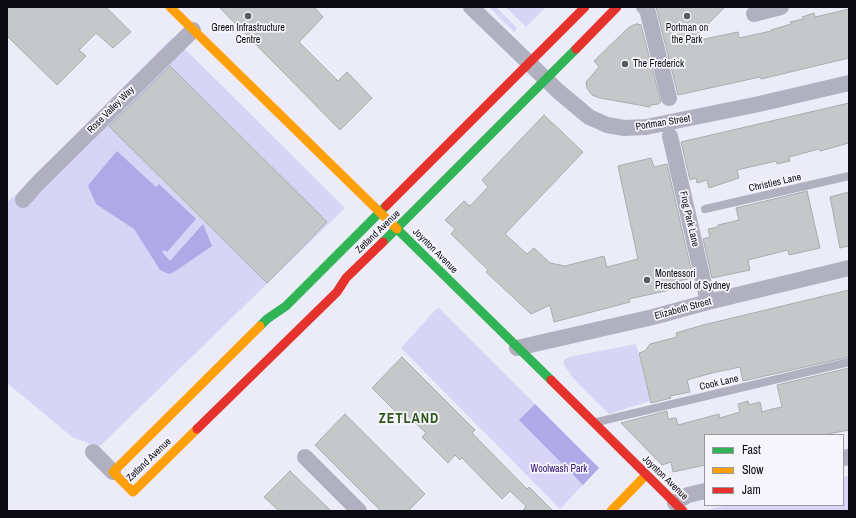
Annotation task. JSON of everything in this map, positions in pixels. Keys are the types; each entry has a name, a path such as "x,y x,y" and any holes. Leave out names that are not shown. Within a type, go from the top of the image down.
{"street":[{"name":"Joynton Avenue","path":"170,7 679,507"},
{"name":"Portman Street","path":"471,7 546,80 589,117 607,125 624,128 646,128 849,83"},
{"name":"Zetland Avenue","path":"585,7 283,308 267,319 113,472 133,492 336,292 346,278 397,229 617,7"},
{"path":"644,7 647,9 669,98"},
{"path":"754,14 781,7"},
{"name":"Rose Valley Way","path":"27,195 193,30"},
{"name":"Frog Park Lane","path":"670,136 708,302"},
{"name":"Elizabeth Street","path":"517,348 653,317 708,302 849,268"},
{"path":"93,452 113,472"},
{"path":"305,457 359,511"},
{"path":"612,511 646,475"},
{"path":"679,507 688,495 704,490"}],"lane":[{"name":"Christies Lane","path":"706,209 849,176"},
{"name":"Cook Lane","path":"594,423 849,362"}],"green space":[{"path":"489,7 496,7 517,28 514,32"},
{"path":"506,7 546,7 526,27"},
{"path":"173,37 345,208 99,447 72,437 7,383 7,203"},
{"name":"Woolwash Park","path":"438,307 599,468 560,509 401,348"},
{"path":"636,344 650,401 609,414 574,379 564,365 564,360 569,357"},
{"path":"849,476 849,511 707,510 724,506 844,506 844,477"}],"shaded area":[{"path":"117,151 156,187 159,184 196,219 167,252 164,250 162,252 170,261 203,224 212,246 174,272 169,274 160,270 134,229 96,204 88,186"},
{"path":"535,404 599,468 583,485 519,420"}],"building":[{"path":"7,7 106,7 131,32 113,48 96,33 79,50 86,56 57,85 7,36"},
{"path":"219,7 314,7 323,17 299,42 338,81 347,72 372,98 340,130"},
{"path":"656,7 725,7 690,42 738,32 739,38 771,31 791,24 790,22 803,19 802,17 814,13 815,17 849,9 849,58 761,79 760,77 678,95"},
{"name":"The Frederick","path":"637,24 641,25 661,102 651,105 650,107 600,98 592,95 587,88 586,82 599,67 594,61 628,28"},
{"path":"170,66 327,222 267,283 109,126"},
{"path":"849,103 849,143 820,151 819,149 789,157 790,161 777,164 776,161 737,170 739,178 709,188 707,180 697,183 696,178 690,180 681,142"},
{"path":"544,115 583,152 505,234 527,254 534,248 550,263 565,266 604,256 607,267 638,259 618,166 651,158 654,167 667,164 693,278 678,281 679,288 629,299 630,302 554,322 550,305 531,314 486,272 488,270 451,234 455,229 445,220 464,201 470,206 488,187 482,180"},
{"path":"807,191 820,248 789,255 788,250 748,260 750,270 712,278 703,239 710,237 708,229 739,220 736,208"},
{"path":"849,192 849,246 840,248 830,197"},
{"path":"849,290 849,357 743,381 740,367 712,373 687,380 690,392 670,396 671,398 651,403 639,353 645,351 650,344 677,337 676,333 703,325"},
{"path":"402,357 475,430 472,433 527,489 529,487 553,511 523,511 526,506 510,491 502,499 462,458 460,460 455,455 448,463 422,437 426,433 407,415 403,419 372,388"},
{"path":"849,368 849,430 828,434 704,434 704,465 673,472 671,462 662,465 621,423 667,411 668,419 676,418 678,425 719,414 720,418 740,412 738,404 748,401 749,405 760,402 762,412 782,407 777,385"},
{"path":"345,414 425,494 408,511 381,511 315,445"},
{"path":"290,471 331,511 279,511 264,497"}],"traffic: fast":[{"path":"383,242 576,49"},
{"path":"260,326 267,319 286,306 386,206"},
{"path":"397,229 551,380"}],"traffic: slow":[{"path":"170,7 397,229"},
{"path":"197,429 133,492 113,472 260,326"},
{"path":"611,511 646,475"}],"traffic: jam":[{"path":"386,206 585,7"},
{"path":"576,49 617,7"},
{"path":"197,429 337,292 346,278 383,242"},
{"path":"551,380 683,511"}],"place":[{"name":"Green Infrastructure Centre","path":"248,16"},
{"name":"Portman on the Park","path":"687,16"},
{"name":"The Frederick","path":"625,64"},
{"name":"Montessori Preschool of Sydney","path":"647,280"}],"district":[{"name":"ZETLAND","path":"409,419"}]}
